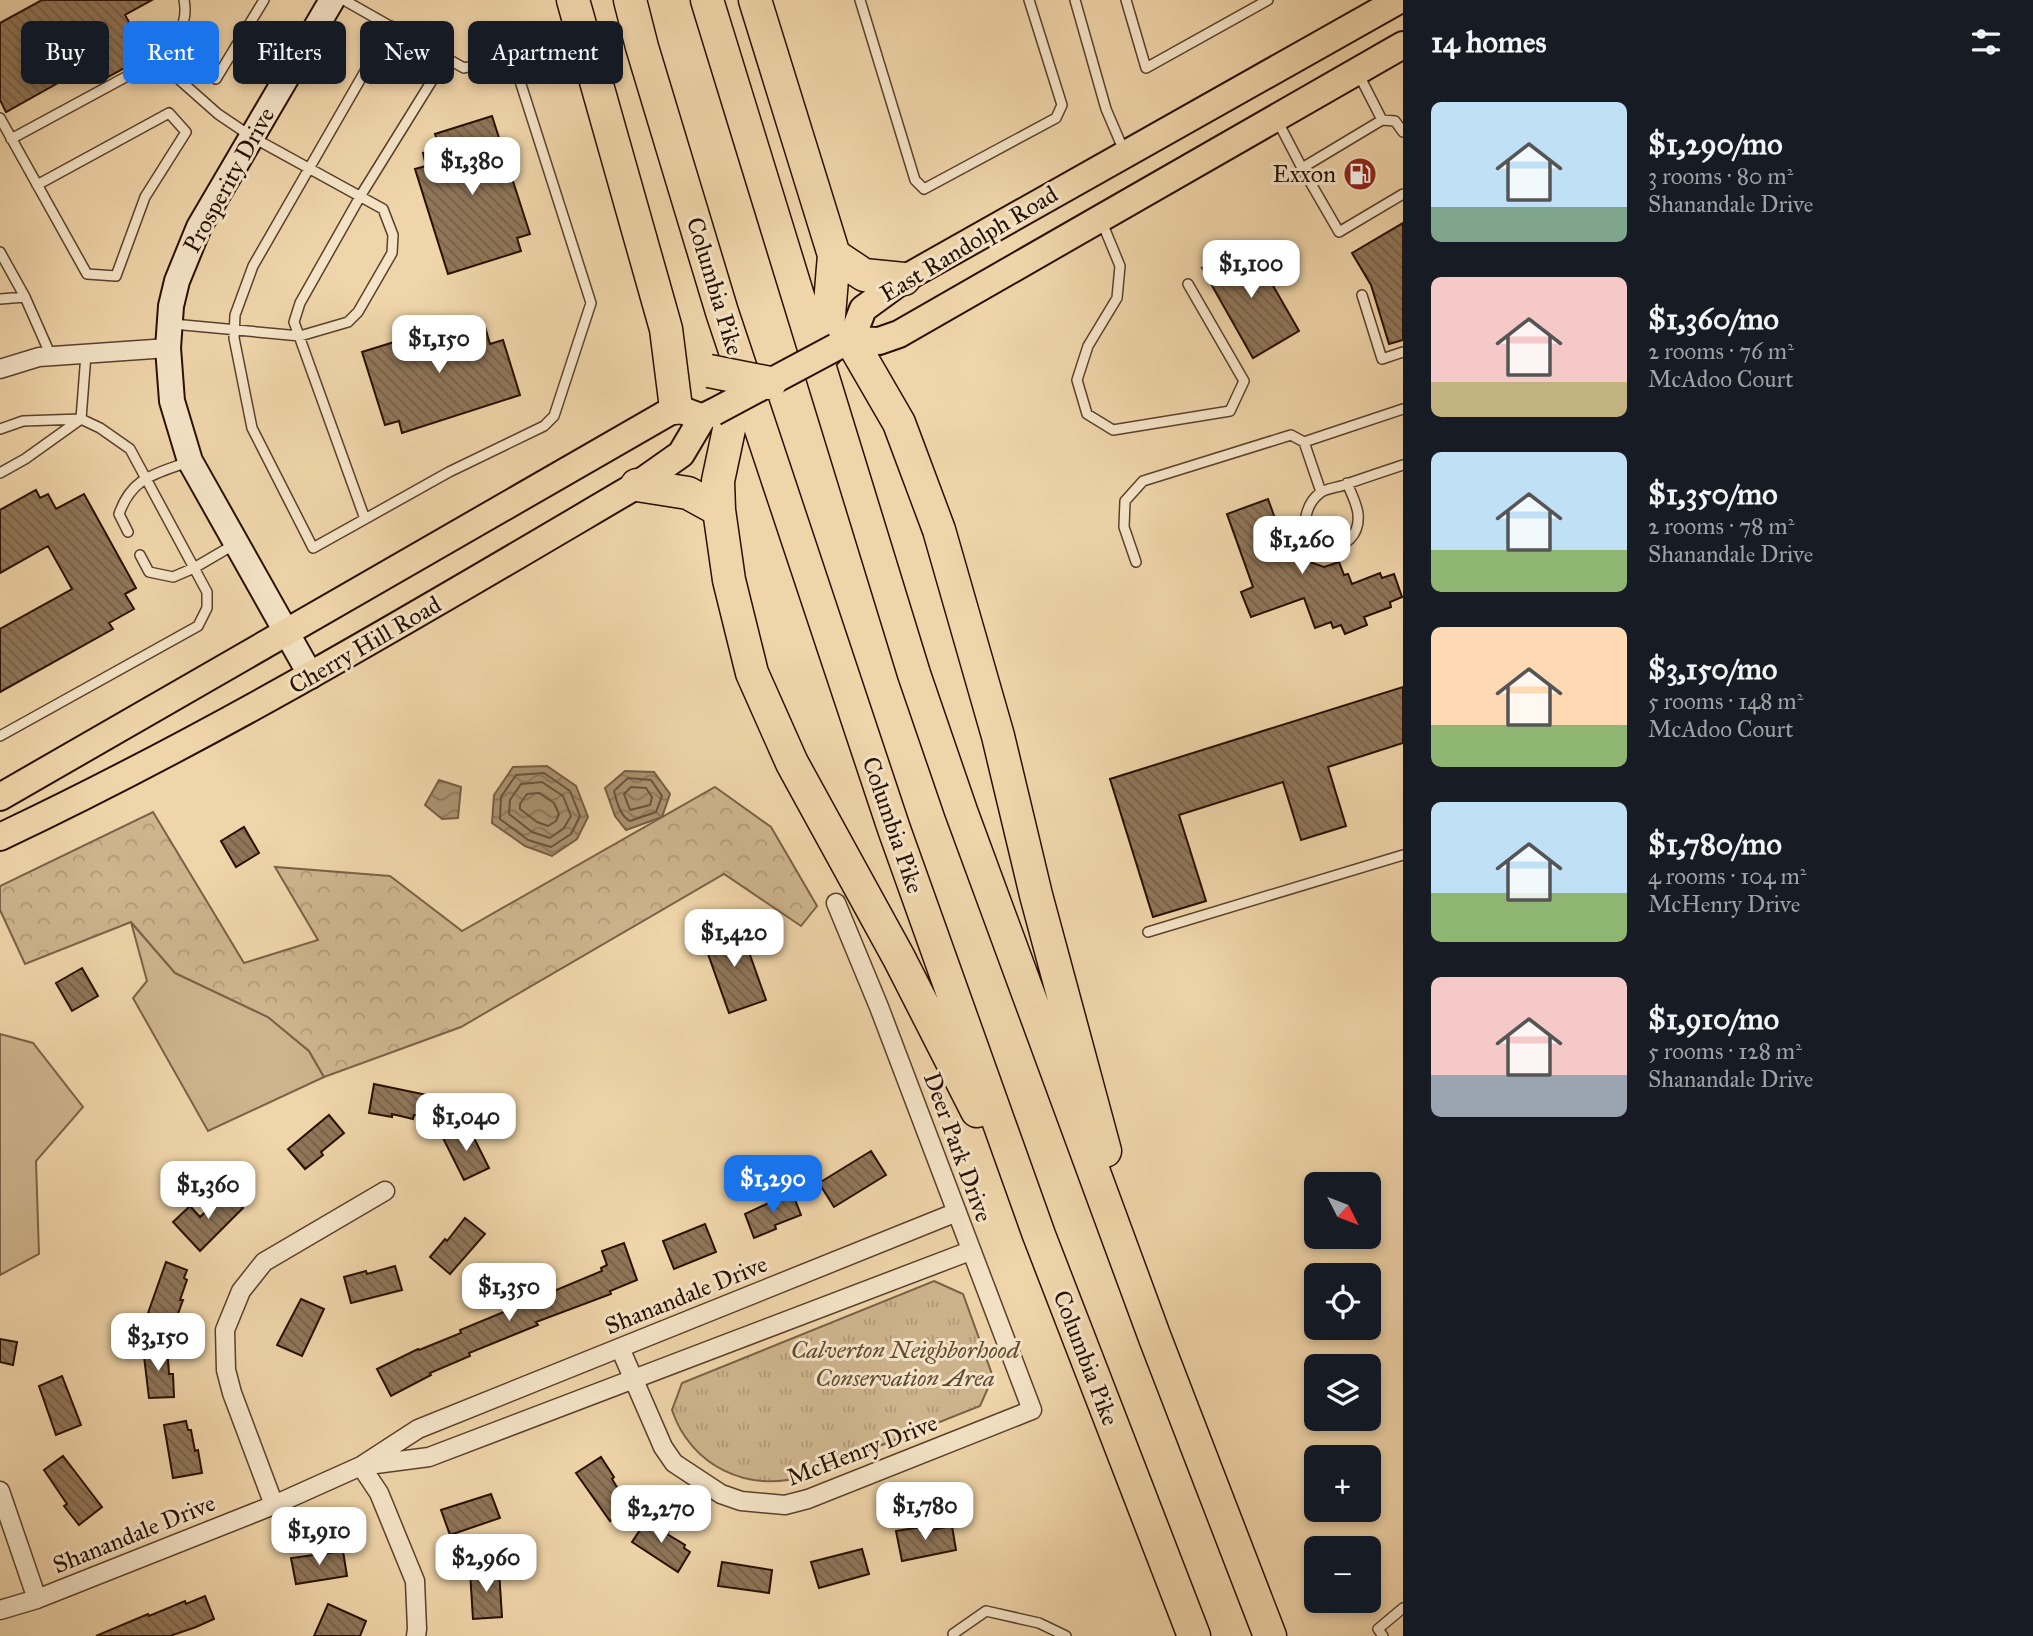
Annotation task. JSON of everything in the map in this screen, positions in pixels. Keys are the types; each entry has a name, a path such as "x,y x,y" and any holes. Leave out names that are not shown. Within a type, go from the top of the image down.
{"highway":[{"path":"573,0 666,329 725,447 718,481 719,510 729,580 752,673 792,763 900,958 1039,1235"},
{"name":"Columbia Pike","path":"630,0 722,313 894,829 1039,1235 1194,1636"},
{"path":"707,0 914,674 974,849 1155,1338 1270,1636"},
{"path":"755,0 834,255 835,342 899,423 939,530 998,736 1040,908 1155,1338"},
{"path":"834,255 864,275 904,279"},
{"path":"666,329 688,361 709,371 770,383"},
{"path":"637,485 688,493 719,510"}],"main road":[{"name":"East Randolph Road","path":"835,342 863,309 904,279 1399,0"},
{"name":"East Randolph Road","path":"835,342 879,341 899,334 1403,45"},
{"name":"Cherry Hill Road","path":"0,797 286,634 489,514 707,410 770,383 835,342"},
{"name":"Cherry Hill Road","path":"0,837 177,748 311,676 637,485 681,454 707,410"}],"street":[{"name":"Prosperity Drive","path":"311,676 190,461 172,401 168,336 177,281 185,256 332,0"},
{"path":"0,369 38,357 86,354 168,336"},
{"name":"Deer Park Drive","path":"836,903 879,1007 1032,1410"},
{"path":"274,1505 232,1393 226,1370 225,1330 241,1291 264,1262 385,1191"},
{"name":"Shanandale Drive","path":"0,1610 37,1599 274,1505 361,1466 418,1429 957,1212"},
{"name":"Shanandale Drive","path":"361,1466 429,1457 970,1251"},
{"name":"McHenry Drive","path":"620,1348 663,1447 674,1462 721,1494 741,1501 785,1505 808,1499 1032,1410"},
{"path":"361,1466 379,1493 415,1581 418,1629 416,1636"},
{"path":"0,1491 37,1599"}],"lane":[{"path":"183,21 186,8 184,0"},
{"path":"219,74 264,0"},
{"path":"344,0 382,21"},
{"path":"860,0 915,180 924,189 1056,118 1062,105 1030,0"},
{"path":"1074,0 1106,108 1125,153"},
{"path":"1126,0 1146,68 1268,0"},
{"path":"360,79 253,266 236,315 234,330 252,428 313,548 449,472 544,426 554,416 591,303 512,56 464,68 454,62"},
{"path":"1357,71 1382,120"},
{"path":"12,139 123,79"},
{"path":"168,336 234,330 300,336 348,322 358,312 392,253 393,235 383,209 252,136 218,114 184,84"},
{"path":"365,519 294,321 300,303 361,195 430,84"},
{"path":"0,118 37,185 87,274 116,276 145,197 186,132 169,113 37,185"},
{"path":"1276,118 1339,232 1403,194"},
{"path":"1302,168 1382,120 1395,121 1403,130"},
{"path":"1100,219 1120,266 1117,298 1088,346 1077,380 1087,414 1113,430 1230,411 1244,380 1188,284"},
{"path":"0,252 25,297 51,356"},
{"path":"1362,296 1382,359 1403,352"},
{"path":"0,299 25,297"},
{"path":"81,419 86,354"},
{"path":"1304,442 1403,410"},
{"path":"0,473 25,459 81,419"},
{"path":"0,429 23,421 81,419 100,428 130,449 207,592 207,608 198,626 0,736"},
{"path":"1136,562 1124,527 1125,501 1143,481 1291,435 1304,442 1321,492"},
{"path":"128,532 119,514 125,497 146,477 190,461"},
{"path":"1347,483 1358,513 1357,530 1346,543 1331,550 1320,547 1310,539 1305,528 1306,514 1311,502 1321,492 1347,483 1403,465"},
{"path":"140,555 149,572 173,577 194,568 235,543"},
{"path":"1148,932 1403,855"},
{"path":"1383,1636 1378,1629 1403,1608"},
{"path":"953,1634 986,1611 1039,1623 1066,1636"}],"green space":[{"path":"715,787 771,827 817,906 801,926 724,874 461,1027 324,1077 309,1051 268,1017 175,973 131,922 25,964 0,910 0,886 153,812 244,963 318,940 275,867 390,876 462,931"},
{"path":"131,922 175,973 268,1017 309,1051 324,1077 208,1131 133,998 147,981"},
{"path":"0,1034 33,1043 83,1107 36,1161 39,1254 0,1275"},
{"name":"Calverton Neighborhood Conservation Area","path":"934,1281 963,1294 993,1377 980,1406 804,1476 783,1481 742,1478 724,1470 707,1460 692,1446 681,1429 672,1410 682,1383"}],"water":[{"path":"547,766 576,786 588,817 577,839 552,856 525,846 492,823 494,795 513,767"},
{"path":"625,771 654,772 670,794 662,817 626,830 615,816 605,788"},
{"path":"439,780 461,787 458,818 442,819 425,805"}],"building":[{"path":"42,0 152,0 125,15 128,21 123,21 123,69 109,77 109,21 21,21 21,84 56,84 6,112 0,100 0,23"},
{"path":"492,116 530,234 517,238 521,251 448,274 415,169 426,166 423,153 440,148 435,134"},
{"path":"1403,223 1403,340 1389,344 1371,285 1352,253"},
{"path":"1248,242 1299,331 1253,358 1202,268"},
{"path":"468,319 472,331 485,327 490,344 503,340 520,395 402,433 399,421 385,425 362,352"},
{"path":"36,490 40,498 48,494 56,509 84,494 136,588 125,594 134,609 109,623 113,629 0,692 0,629 72,589 48,546 0,573 0,510"},
{"path":"1268,499 1281,535 1289,532 1295,549 1307,561 1324,567 1339,562 1344,575 1348,574 1352,584 1380,573 1382,578 1394,574 1402,597 1390,602 1391,607 1364,617 1367,625 1345,634 1341,625 1333,628 1331,622 1315,628 1304,598 1251,617 1241,592 1253,587 1227,514"},
{"path":"1403,687 1403,743 1328,767 1346,826 1301,840 1283,782 1179,815 1206,901 1153,917 1110,779"},
{"path":"244,827 259,853 236,867 221,841"},
{"path":"739,924 766,1000 729,1013 702,937"},
{"path":"82,968 98,996 72,1011 56,983"},
{"path":"374,1084 427,1095 423,1117 414,1115 413,1119 392,1114 392,1117 369,1113"},
{"path":"329,1115 344,1133 305,1169 288,1149"},
{"path":"468,1126 489,1168 464,1180 443,1138"},
{"path":"871,1151 886,1175 834,1207 819,1183"},
{"path":"228,1191 243,1208 200,1251 173,1222 190,1206 200,1217"},
{"path":"792,1192 801,1215 775,1225 776,1229 754,1238 745,1214"},
{"path":"465,1218 485,1234 450,1274 430,1257"},
{"path":"705,1224 716,1252 674,1269 663,1241"},
{"path":"624,1243 637,1280 610,1291 611,1294 536,1322 538,1325 469,1353 470,1356 430,1373 431,1375 391,1396 377,1369 528,1302 527,1299 602,1271 601,1268 607,1265 602,1251"},
{"path":"166,1262 187,1270 184,1278 187,1280 180,1300 183,1300 175,1322 148,1313"},
{"path":"395,1266 402,1290 351,1303 344,1277"},
{"path":"301,1299 324,1309 302,1356 277,1345"},
{"path":"0,1339 17,1342 13,1365 0,1362"},
{"path":"167,1346 169,1374 173,1374 174,1397 149,1398 143,1348"},
{"path":"62,1376 81,1425 56,1435 39,1386"},
{"path":"186,1421 188,1430 191,1430 195,1451 198,1450 202,1473 173,1478 164,1425"},
{"path":"63,1456 102,1507 79,1525 64,1506 67,1504 44,1470"},
{"path":"601,1457 614,1477 612,1479 623,1497 621,1499 629,1508 610,1521 576,1473"},
{"path":"491,1494 500,1518 450,1535 441,1510"},
{"path":"648,1518 669,1531 667,1534 685,1545 684,1548 690,1552 678,1572 632,1542"},
{"path":"952,1526 956,1550 902,1561 896,1531 921,1527 921,1532"},
{"path":"862,1549 869,1574 819,1588 811,1562"},
{"path":"343,1551 347,1576 296,1584 291,1558"},
{"path":"722,1562 772,1570 769,1593 718,1586"},
{"path":"499,1570 502,1617 473,1619 470,1571"},
{"path":"205,1596 214,1619 196,1627 170,1636 96,1636 148,1614 149,1616"},
{"path":"328,1604 366,1621 360,1636 314,1636"}],"place":[{"name":"Exxon","path":"1360,174"}]}
